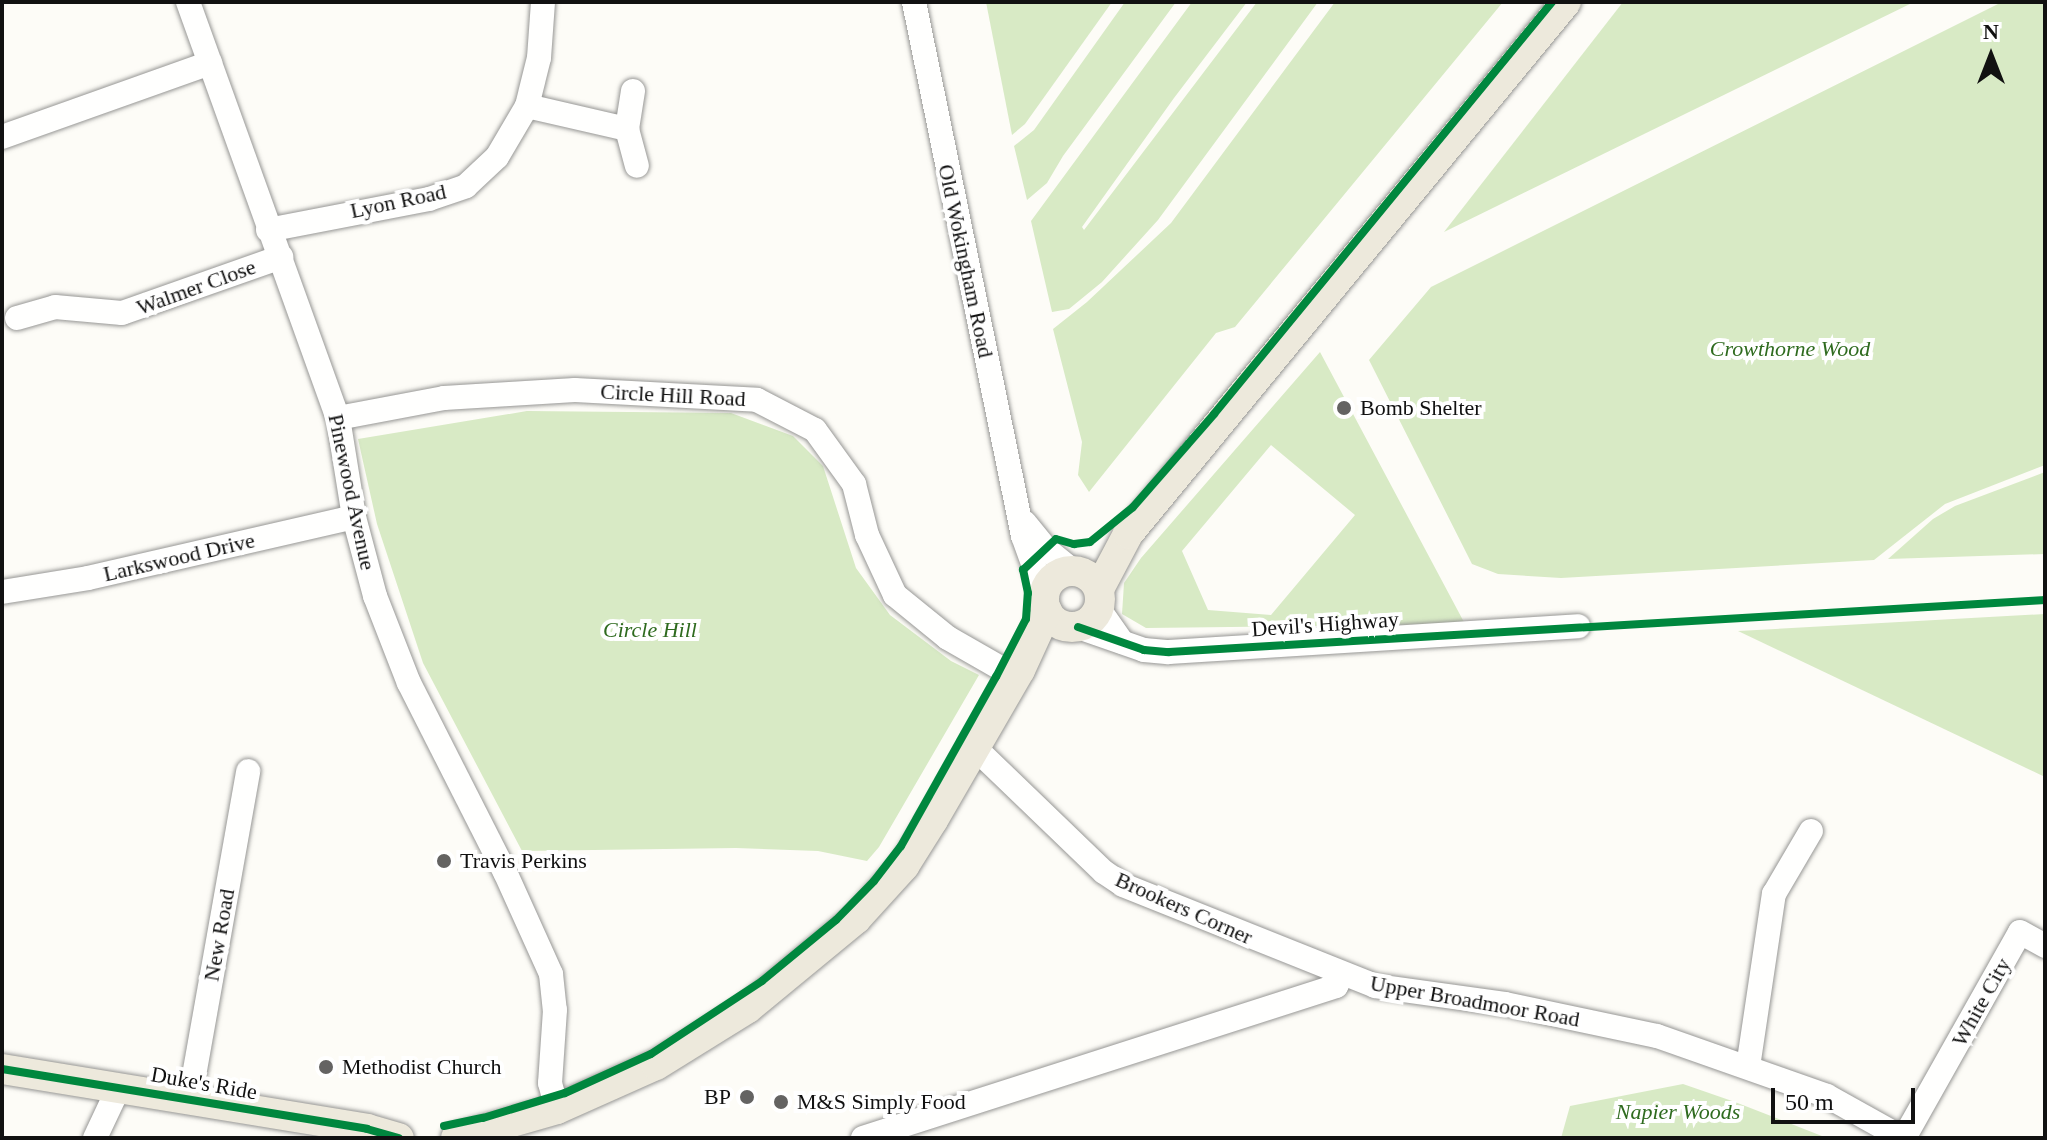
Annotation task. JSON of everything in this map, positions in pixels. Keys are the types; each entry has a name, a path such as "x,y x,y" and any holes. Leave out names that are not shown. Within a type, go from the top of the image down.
{"main road":[{"path":"456,1138 488,1134 557,1109 656,1065 748,1008 856,919 904,866 1018,673 1073,600 1566,2"},
{"name":"Duke's Ride","path":"2,1069 190,1098 367,1129 399,1138"}],"street":[{"name":"Pinewood Avenue","path":"188,2 338,418 354,517 375,596 409,683 549,967 555,1010 550,1083 557,1109"},
{"name":"Lyon Road","path":"268,230 429,199 466,186 497,157 527,106 539,58 543,2"},
{"name":"Old Wokingham Road","path":"914,2 1028,552 1073,600"},
{"path":"2,137 210,63"},
{"path":"633,91 627,129 637,166"},
{"path":"527,106 627,129"},
{"name":"Walmer Close","path":"17,318 55,307 122,313 281,257"},
{"name":"Circle Hill Road","path":"338,418 444,398 575,390 757,400 815,430 854,484 867,535 895,595 948,638 1018,673"},
{"name":"Larkswood Drive","path":"2,592 88,578 354,517"},
{"name":"Old Wokingham Road","path":"1021,518 1046,549 1073,600"},
{"name":"Devil's Highway","path":"1073,600 1122,642 1144,650 1169,652 1578,626"},
{"name":"Brookers Corner","path":"974,747 1104,872 1123,885 1342,975"},
{"name":"New Road","path":"190,1098 248,771"},
{"path":"1748,1067 1774,894 1811,831"},
{"name":"White City","path":"1903,1138 2020,932 2045,946"},
{"name":"Upper Broadmoor Road","path":"863,1138 1336,986 1342,975 1375,986 1505,1004 1622,1027 1827,1096 1903,1138"},
{"path":"95,1138 119,1087"}],"green space":[{"path":"986,2 1112,2 1025,124 1012,135"},
{"path":"1125,2 1176,2 1063,156 1047,183 1027,200 1014,146 1034,130"},
{"path":"1192,2 1247,2 1174,98 1082,227 1084,230 1257,2 1318,2 1158,220 1102,282 1069,309 1052,312 1031,221"},
{"path":"1335,2 1503,2 1235,327 1216,333 1089,492 1078,475 1082,442 1053,329 1087,302 1171,223"},
{"path":"1623,2 1914,2 1444,232"},
{"name":"Crowthorne Wood","path":"2002,2 2045,2 2045,465 1945,504 1874,560 1561,578 1498,574 1472,564 1369,360 1431,287"},
{"path":"1320,352 1465,624 1146,628 1122,614 1124,583 1141,558","holes":["1271,445 1355,515 1271,615 1208,610 1182,551"]},
{"name":"Circle Hill","path":"527,411 731,413 793,436 823,466 856,568 890,615 951,661 979,675 879,847 867,861 818,851 736,848 522,851 423,663 377,524 358,439"},
{"path":"2045,472 2045,554 1888,559 1933,519 1955,506"},
{"path":"2045,614 2045,777 1738,631"},
{"name":"Napier Woods","path":"1683,1084 1827,1138 1561,1138 1570,1106"}],"cycle path":[{"path":"444,1126 483,1118 565,1093 651,1054 762,981 836,920 874,881 901,846 996,677 1026,619 1028,593 1023,570 1056,539 1074,544 1090,542 1133,507 1214,414 1552,2"},
{"path":"1078,627 1144,650 1169,652 2045,600"},
{"path":"2,1069 367,1129 399,1138"}],"place":[{"name":"Bomb Shelter","path":"1344,408"},
{"name":"Travis Perkins","path":"444,861"},
{"name":"Methodist Church","path":"326,1067"},
{"name":"BP","path":"747,1097"},
{"name":"M&S Simply Food","path":"781,1102"}]}
